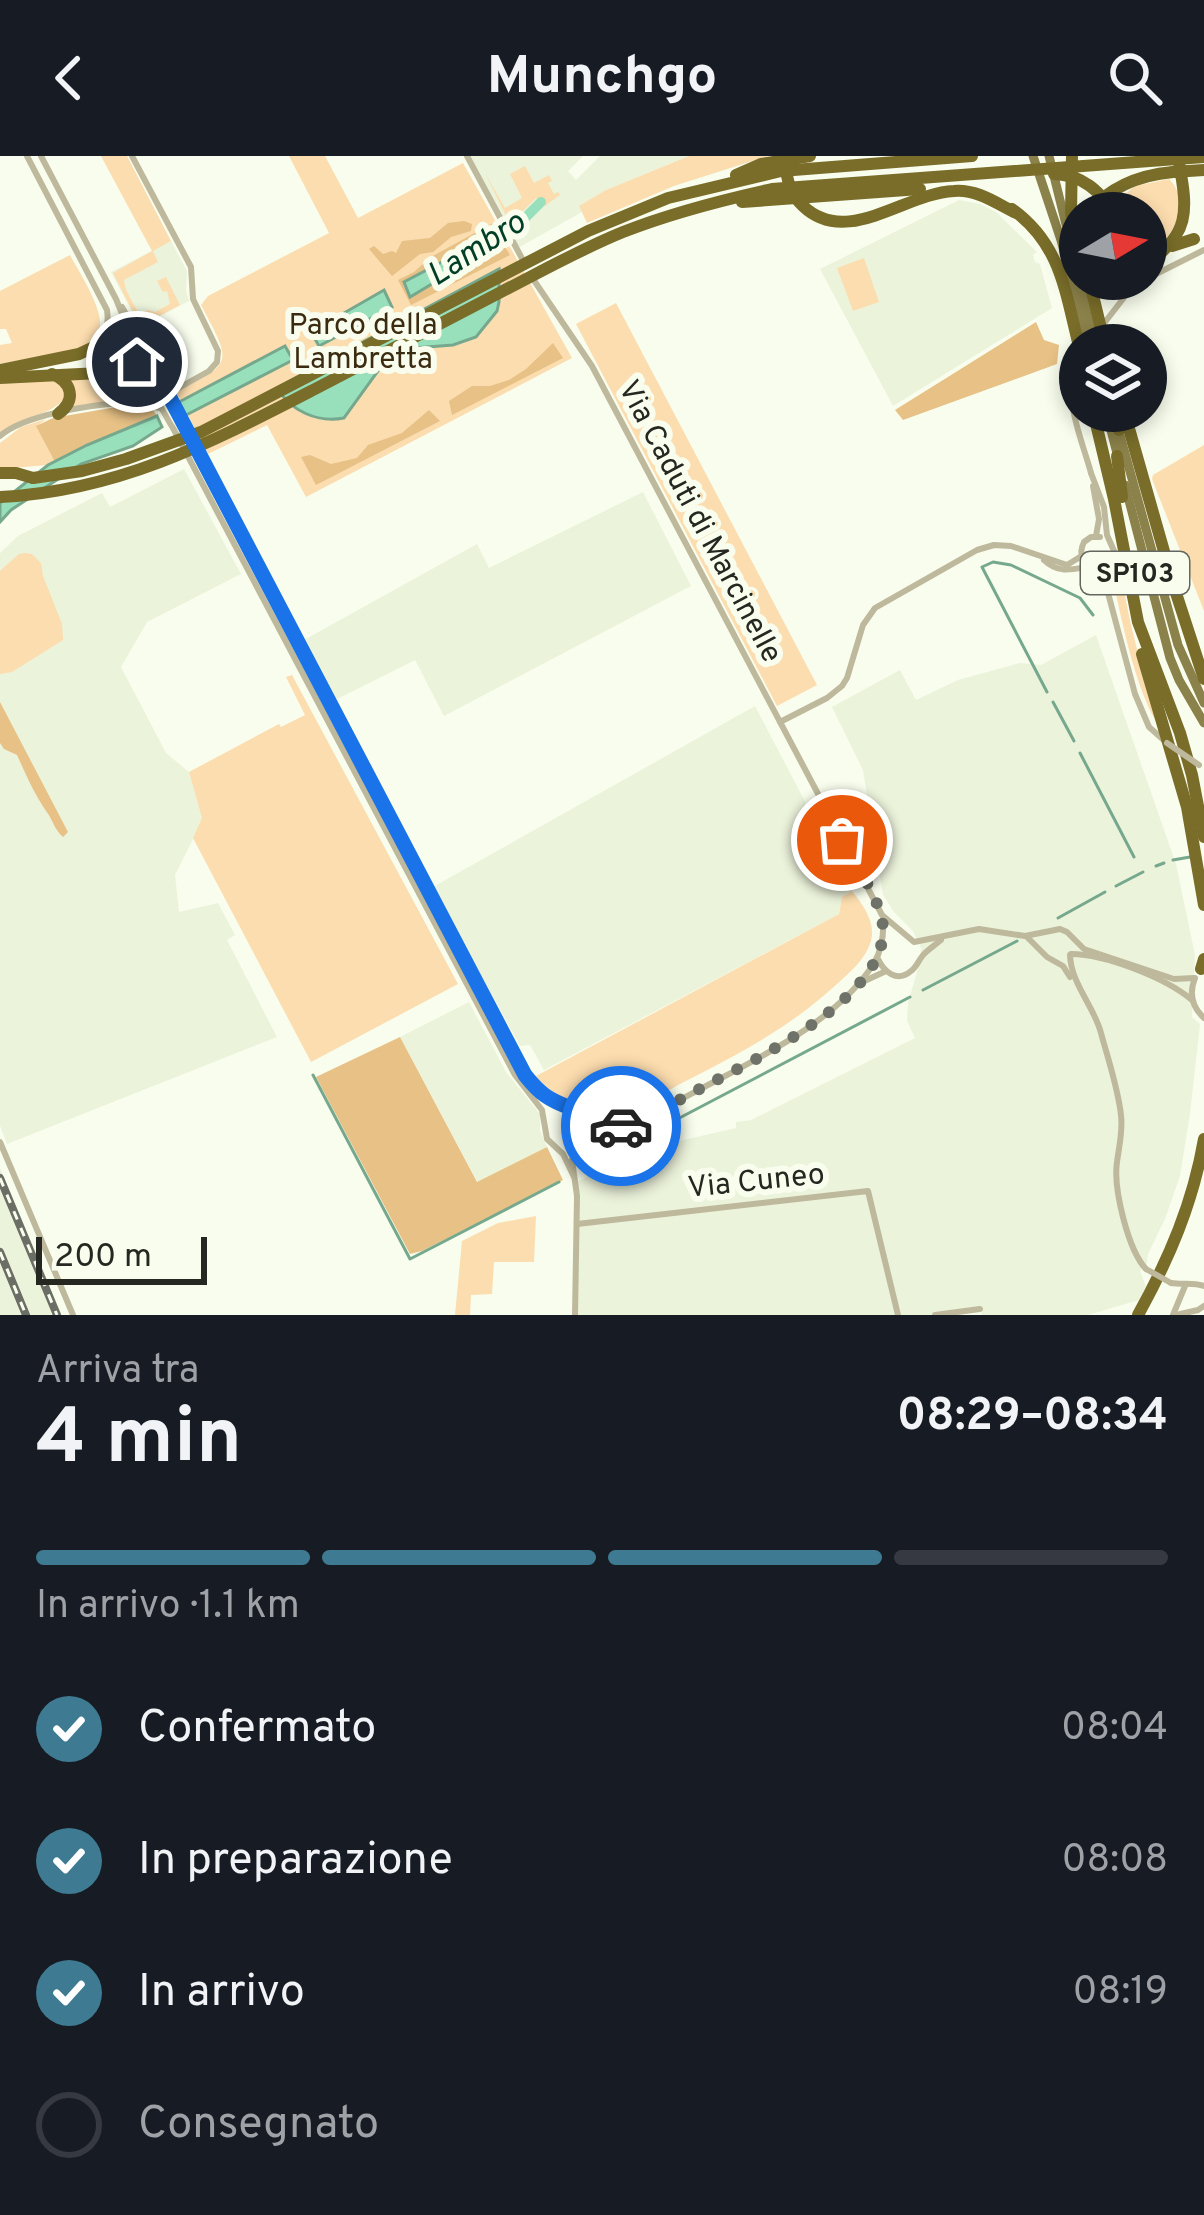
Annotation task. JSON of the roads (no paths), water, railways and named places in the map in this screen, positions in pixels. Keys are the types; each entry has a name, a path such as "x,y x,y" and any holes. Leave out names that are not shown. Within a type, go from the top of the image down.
{"highway":[{"path":"786,156 789,183 799,203 832,222 851,222 952,191 975,193 1016,213"},
{"path":"721,184 761,164 809,156"},
{"path":"0,476 33,478 82,471 185,440 641,207 781,171 972,156"},
{"path":"1071,192 1072,156"},
{"path":"1167,245 1183,223 1186,201 1177,156"},
{"path":"0,497 96,484 170,460 589,247 705,205 772,189 1204,157"},
{"path":"1112,192 1136,177 1204,170"},
{"path":"995,171 1019,176 1063,174 1098,192"},
{"path":"705,205 920,189 986,193 1039,231 1085,324"},
{"path":"1167,244 1201,240"},
{"path":"3,376 79,354 100,341"},
{"path":"3,376 100,373"},
{"path":"51,374 64,380 71,392 69,404 58,414"},
{"name":"SP103","path":"1098,432 1118,515 1132,616 1187,807 1204,905"},
{"name":"SP103","path":"1120,432 1204,679"},
{"name":"SP103","path":"1117,456 1141,608 1162,687"},
{"name":"SP103","path":"1127,570 1143,638 1189,761 1204,838"},
{"path":"1142,1315 1182,1222 1204,1139"},
{"path":"1142,1315 1182,1244 1204,1176"}],"main road":[{"path":"1033,156 1087,324"},
{"path":"1049,156 1089,324"},
{"path":"1115,433 1117,456 1164,618"},
{"path":"1115,433 1164,618"},
{"name":"SP103","path":"1164,618 1204,703"},
{"name":"SP103","path":"1164,618 1179,680 1204,724"}],"street":[{"path":"27,156 107,310 109,322 94,360 100,373 146,388 161,408 515,1075 542,1110 547,1139 557,1146 574,1177"},
{"path":"41,156 162,379 172,385 186,384"},
{"path":"132,156 191,267 194,299 218,351 214,367 168,394"},
{"name":"Via Caduti di Marcinelle","path":"467,156 534,281 592,366 882,915 904,935"},
{"path":"1167,264 1201,240"},
{"path":"116,299 138,354 129,373 119,378"},
{"path":"100,341 118,334 132,341"},
{"path":"136,364 148,381 168,394 515,1057 538,1090 562,1107 576,1110 595,1127 612,1129"},
{"path":"0,436 26,421 125,402 161,408"},
{"path":"1081,432 1099,514 1096,536"},
{"path":"1091,473 1114,554 1108,567 1108,593"},
{"path":"780,722 842,686 866,619 881,603 986,547 1011,546 1067,565 1080,557 1084,542 1096,536 1108,541"},
{"path":"1041,557 1064,570 1108,567"},
{"path":"1080,557 1108,593 1149,727 1202,767"},
{"name":"Via Caduti di Marcinelle","path":"882,915 882,942"},
{"path":"914,942 979,928 1025,936 1060,929 1084,950 1174,979 1201,968"},
{"path":"1042,949 1046,933"},
{"path":"557,1146 570,1147 653,1113 783,1045 855,986 878,959 882,942 891,936 904,935 914,942 919,959"},
{"path":"1025,936 1067,970 1102,1043"},
{"path":"878,959 886,972 905,975 944,938"},
{"path":"1073,941 1071,969 1101,1033 1121,1115 1116,1167 1133,1250 1146,1269 1171,1283 1203,1287"},
{"path":"1057,961 1071,955 1089,956 1161,979 1192,1000 1204,1018"},
{"path":"1192,1000 1201,968"},
{"path":"855,986 886,972"},
{"path":"545,1118 562,1107"},
{"path":"575,1315 578,1224 572,1155 584,1121"},
{"path":"0,1142 73,1315"},
{"name":"Via Cuneo","path":"578,1224 868,1191 898,1315"},
{"path":"1171,1283 1189,1310"},
{"path":"1174,1315 1186,1285"},
{"path":"1174,1315 1204,1306"},
{"path":"934,1315 980,1310"}],"water":[{"path":"497,233 502,242 410,297 404,282"},
{"path":"499,269 497,311 476,337 453,345 401,349 388,357 344,418 306,414 277,388"},
{"path":"384,290 392,307 319,346 311,332"},
{"path":"285,346 293,360 186,415 179,402"},
{"path":"157,416 162,427 133,446 81,464 0,522 0,503 48,465"}],"waterway":[{"name":"Lambro","path":"488,244 515,228 541,202"},
{"path":"1047,692 982,567 993,562 1011,565 1080,598 1093,615"},
{"path":"1053,702 1074,741"},
{"path":"1080,753 1134,857"},
{"path":"1173,860 1190,857"},
{"path":"1156,866 1164,863"},
{"path":"1116,886 1143,872"},
{"path":"1058,918 1105,892"},
{"path":"923,990 1017,941"},
{"path":"586,1167 910,997"},
{"path":"313,1075 410,1259 559,1182"}],"railway":[{"path":"0,1178 57,1315"},
{"path":"0,1252 26,1315"}],"park label":[{"name":"Parco della Lambretta","path":"363,341"}]}
